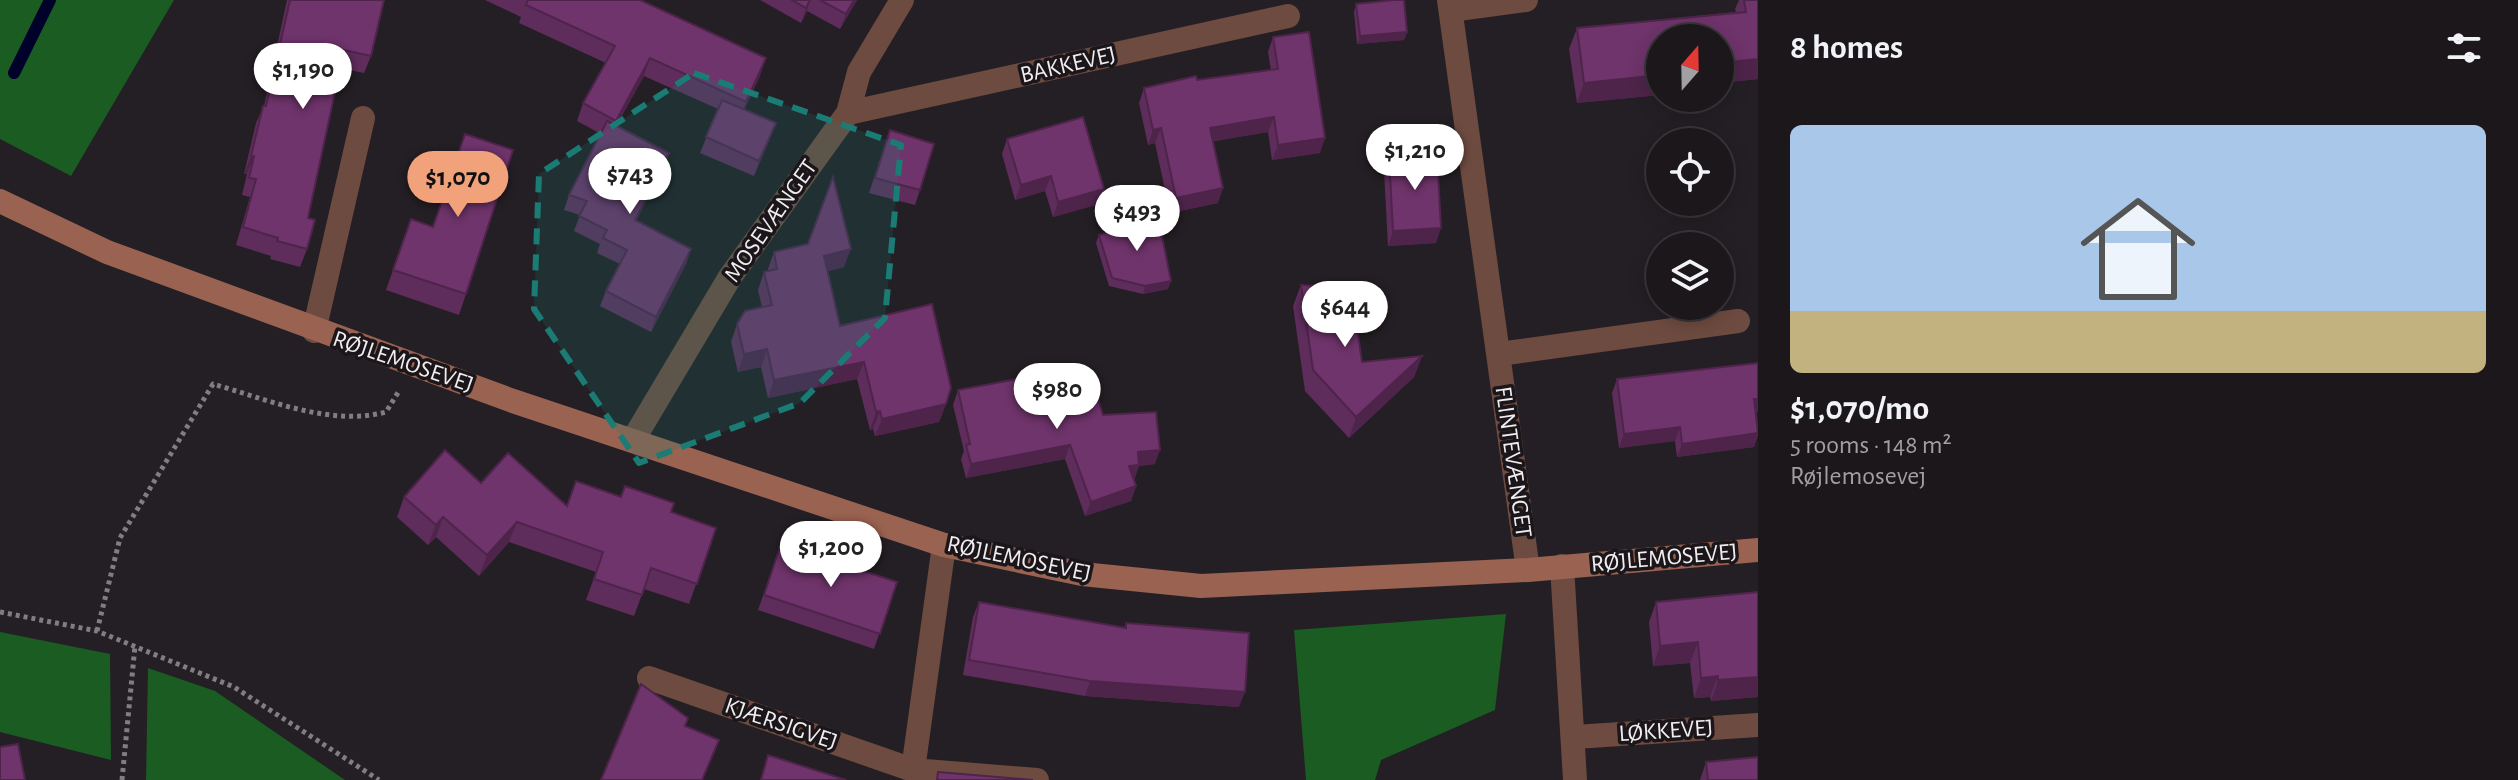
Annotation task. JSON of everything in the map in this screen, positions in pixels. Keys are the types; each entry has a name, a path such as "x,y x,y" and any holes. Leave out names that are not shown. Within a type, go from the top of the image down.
{"street":[{"name":"MOSEVÆNGET","path":"633,440 730,277 848,113 859,72 902,0"},
{"name":"FLINTEVÆNGET","path":"1526,0 1450,5 1528,570"},
{"name":"BAKKEVEJ","path":"848,113 1288,16"},
{"name":"RØJLEMOSEVEJ","path":"314,331 363,118"},
{"name":"RØJLEMOSEVEJ","path":"0,201 107,252 414,366 944,545 1082,574 1201,586 1528,570 1758,550"},
{"name":"FLINTEVÆNGET","path":"1499,354 1738,321"},
{"path":"913,770 944,545"},
{"path":"1562,566 1575,737 1575,780"},
{"name":"KJÆRSIGVEJ","path":"649,678 913,770 1037,780"},
{"name":"LØKKEVEJ","path":"1575,737 1758,725"}],"path":[{"path":"97,631 120,538 213,384 312,411 362,419 386,412 414,366"},
{"path":"0,612 97,631 234,687 379,780"},
{"path":"122,780 135,646"}],"highlighted area":[{"path":"694,73 901,145 885,318 800,403 639,463 534,309 539,174"}],"green space":[{"path":"0,0 174,0 71,176 0,139"},
{"path":"1506,614 1495,710 1381,760 1375,780 1306,780 1294,630"},
{"path":"0,632 110,654 111,760 0,732"},
{"path":"148,668 215,691 345,780 146,780"}],"building":[{"path":"290,0 384,0 371,56 344,50 308,218 315,220 307,249 243,227 256,179 249,178 254,156 251,156 263,106 266,106"},
{"path":"528,0 640,0 766,58 746,102 650,58 616,121 583,103 615,46 526,5"},
{"path":"792,0 810,0 806,8"},
{"path":"820,0 854,0 846,14"},
{"path":"1404,0 1407,32 1360,36 1356,4"},
{"path":"1744,0 1758,0 1758,59 1734,62 1734,24 1646,24 1646,76 1584,83 1577,28 1746,12"},
{"path":"1309,32 1325,138 1278,145 1274,117 1210,128 1223,188 1176,198 1161,128 1153,130 1144,88 1196,76 1197,80 1278,69 1273,37"},
{"path":"722,100 776,123 759,161 706,137"},
{"path":"1083,117 1104,189 1058,202 1051,176 1021,185 1007,139"},
{"path":"607,121 669,153 635,220 691,249 656,317 606,291 627,250 603,238 607,230 579,216 587,201 569,195"},
{"path":"890,130 934,144 920,190 875,178"},
{"path":"465,134 513,150 466,294 393,270 411,219 433,227"},
{"path":"1437,154 1441,228 1393,231 1389,156"},
{"path":"833,177 851,249 824,256 840,326 932,304 951,388 946,404 882,419 880,411 876,412 864,362 774,380 767,349 744,354 737,324 745,311 772,305 764,272 777,269 774,252 808,244"},
{"path":"1158,216 1171,281 1145,286 1112,278 1099,235"},
{"path":"1301,285 1351,288 1362,362 1422,356 1356,417 1313,370"},
{"path":"1758,363 1758,399 1754,399 1758,433 1682,444 1680,427 1624,434 1617,379"},
{"path":"1055,372 1050,416 1098,399 1103,415 1156,412 1160,450 1138,452 1139,465 1129,466 1136,486 1091,502 1070,445 971,464 966,445 970,444 958,390"},
{"path":"445,450 481,483 508,453 567,506 576,481 621,497 625,486 674,503 671,512 716,528 697,584 651,568 642,595 594,579 603,552 517,522 487,555 443,517 436,525 404,497"},
{"path":"781,544 897,582 880,634 764,595"},
{"path":"1758,592 1758,677 1701,678 1698,642 1660,646 1656,602"},
{"path":"979,602 1126,628 1126,623 1249,633 1245,692 1090,681 969,660"},
{"path":"641,684 688,718 685,726 719,740 702,780 601,780"},
{"path":"18,744 25,780 0,780 0,747"},
{"path":"768,755 846,780 761,780"},
{"path":"1758,757 1758,780 1708,780 1706,762"},
{"path":"938,772 1033,780 937,780"}],"waterway":[{"path":"14,73 50,0"}]}
